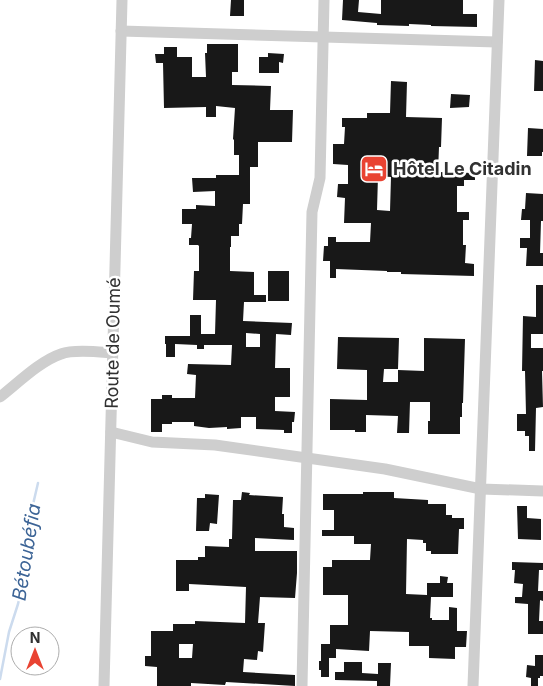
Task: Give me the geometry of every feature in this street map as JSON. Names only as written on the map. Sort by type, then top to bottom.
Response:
[{"type":"street","name":"Route de Oumé","points":[[104,686],[122,0]]},
{"type":"street","points":[[302,686],[312,212],[320,178],[324,0]]},
{"type":"street","points":[[473,686],[499,0]]},
{"type":"street","points":[[121,31],[497,42]]},
{"type":"street","points":[[0,397],[43,363],[62,353],[88,351],[113,353]]},
{"type":"street","points":[[111,432],[152,442],[215,445],[385,469],[481,489],[543,491]]},
{"type":"building","points":[[231,0],[244,0],[244,16],[230,16]]},
{"type":"building","points":[[343,0],[359,0],[358,12],[381,14],[381,0],[463,0],[463,14],[477,14],[477,27],[409,24],[409,26],[377,25],[377,23],[342,20]]},
{"type":"building","points":[[207,44],[238,44],[238,72],[232,72],[232,85],[271,86],[270,110],[293,110],[292,142],[258,142],[258,167],[250,167],[250,204],[243,204],[239,236],[231,236],[230,247],[230,271],[254,272],[254,295],[266,295],[266,302],[244,302],[243,321],[292,323],[291,335],[276,334],[275,368],[290,368],[290,397],[275,397],[275,411],[295,412],[294,422],[292,422],[292,433],[284,433],[284,430],[256,429],[256,417],[241,417],[241,428],[209,428],[194,426],[194,422],[172,422],[172,424],[162,424],[162,432],[151,432],[151,399],[162,399],[162,395],[172,395],[172,398],[195,398],[196,375],[187,374],[188,364],[231,365],[232,345],[204,345],[204,349],[197,349],[197,345],[175,344],[175,357],[166,357],[165,344],[165,336],[190,336],[190,315],[201,315],[201,334],[215,334],[216,300],[193,300],[194,271],[199,271],[199,246],[189,245],[192,224],[182,224],[182,209],[196,209],[196,205],[215,206],[215,191],[193,192],[192,178],[216,178],[216,175],[239,175],[239,155],[234,155],[235,108],[216,106],[216,117],[206,117],[206,107],[164,108],[163,63],[156,63],[155,54],[164,54],[164,47],[177,47],[177,57],[192,57],[192,77],[206,77],[205,53],[207,53]],"holes":[[[246,333],[260,334],[260,347],[246,347]]]},
{"type":"building","points":[[268,53],[284,54],[283,63],[279,62],[279,73],[259,73],[259,57],[268,57]]},
{"type":"building","points":[[535,60],[543,61],[543,91],[534,91]]},
{"type":"building","points":[[391,81],[407,82],[406,117],[442,118],[438,172],[475,173],[475,180],[464,180],[464,186],[457,186],[457,212],[469,212],[469,220],[463,220],[463,245],[466,245],[465,263],[474,264],[474,276],[401,274],[401,272],[336,269],[336,278],[330,278],[330,261],[323,261],[324,246],[328,246],[328,237],[336,237],[336,242],[370,242],[371,223],[344,223],[345,198],[337,197],[338,184],[348,184],[348,165],[333,164],[333,144],[344,144],[345,127],[342,127],[342,118],[367,118],[367,113],[390,113]],"holes":[[[378,176],[391,177],[390,211],[377,210]]]},
{"type":"building","points":[[451,94],[470,95],[469,107],[450,108]]},
{"type":"building","points":[[528,128],[543,129],[542,156],[527,156]]},
{"type":"building","points":[[526,193],[543,194],[540,253],[543,253],[543,266],[526,266],[527,248],[520,248],[520,238],[530,238],[530,220],[521,220],[522,209],[525,209]]},
{"type":"building","points":[[268,271],[289,271],[289,301],[268,301]]},
{"type":"building","points":[[536,285],[543,285],[543,334],[531,334],[531,348],[543,348],[543,407],[536,408],[535,451],[529,451],[529,436],[525,436],[525,431],[517,431],[517,414],[526,414],[525,371],[522,371],[523,316],[536,317]]},
{"type":"building","points":[[338,337],[399,338],[398,369],[384,369],[383,382],[398,382],[398,370],[424,371],[424,338],[465,339],[460,434],[428,434],[430,402],[410,402],[409,433],[397,433],[398,416],[366,415],[366,432],[330,430],[330,399],[367,400],[367,370],[337,369]]},
{"type":"building","points":[[242,492],[250,493],[249,495],[283,497],[282,514],[284,514],[284,527],[294,528],[294,540],[255,538],[255,551],[297,551],[295,598],[260,597],[258,623],[265,623],[263,652],[258,651],[257,660],[244,659],[243,672],[295,675],[295,686],[226,682],[225,685],[191,683],[191,686],[157,686],[157,667],[145,666],[145,656],[151,656],[151,631],[173,631],[173,624],[195,624],[195,621],[245,623],[246,587],[189,584],[189,591],[176,591],[176,560],[198,560],[198,557],[205,557],[205,546],[229,547],[229,539],[232,539],[233,500],[241,500]],"holes":[[[179,644],[193,644],[192,658],[179,658]]]},
{"type":"building","points":[[363,492],[394,492],[394,498],[428,500],[428,504],[446,504],[446,515],[452,515],[452,518],[464,518],[464,529],[459,529],[458,554],[431,554],[431,551],[426,551],[426,543],[423,543],[423,540],[407,539],[406,594],[427,595],[427,583],[440,583],[440,576],[448,577],[447,583],[453,583],[453,597],[431,597],[430,618],[432,620],[449,620],[449,607],[457,608],[457,631],[467,631],[466,647],[455,647],[455,659],[429,658],[429,646],[409,646],[409,632],[370,631],[369,651],[336,649],[336,658],[329,658],[329,677],[321,677],[319,661],[321,661],[321,644],[330,644],[330,625],[348,625],[348,595],[323,595],[323,567],[332,567],[332,560],[370,560],[371,544],[354,544],[354,536],[322,536],[322,530],[334,530],[334,510],[323,510],[323,494],[363,494]]},
{"type":"building","points":[[205,494],[219,495],[217,524],[210,523],[209,531],[196,531],[197,498],[205,498]]},
{"type":"building","points":[[517,506],[527,506],[527,518],[541,519],[541,540],[518,539]]},
{"type":"building","points":[[512,562],[543,563],[543,570],[539,570],[538,591],[543,591],[543,601],[540,600],[539,621],[543,621],[543,634],[528,634],[528,604],[515,603],[515,597],[522,597],[523,584],[514,583],[515,570],[512,570]]},
{"type":"building","points":[[535,655],[543,655],[543,676],[538,678],[538,686],[531,686],[531,678],[526,677],[527,665],[535,666]]},
{"type":"building","points":[[344,662],[362,662],[362,673],[378,674],[378,663],[391,663],[390,686],[377,686],[377,681],[335,680],[335,672],[344,672]]},
{"type":"waterway","name":"Bétoubéfia","points":[[0,679],[9,632],[25,574],[31,513],[38,483]]},
{"type":"place","name":"Hôtel Le Citadin","points":[[374,169]]}]
